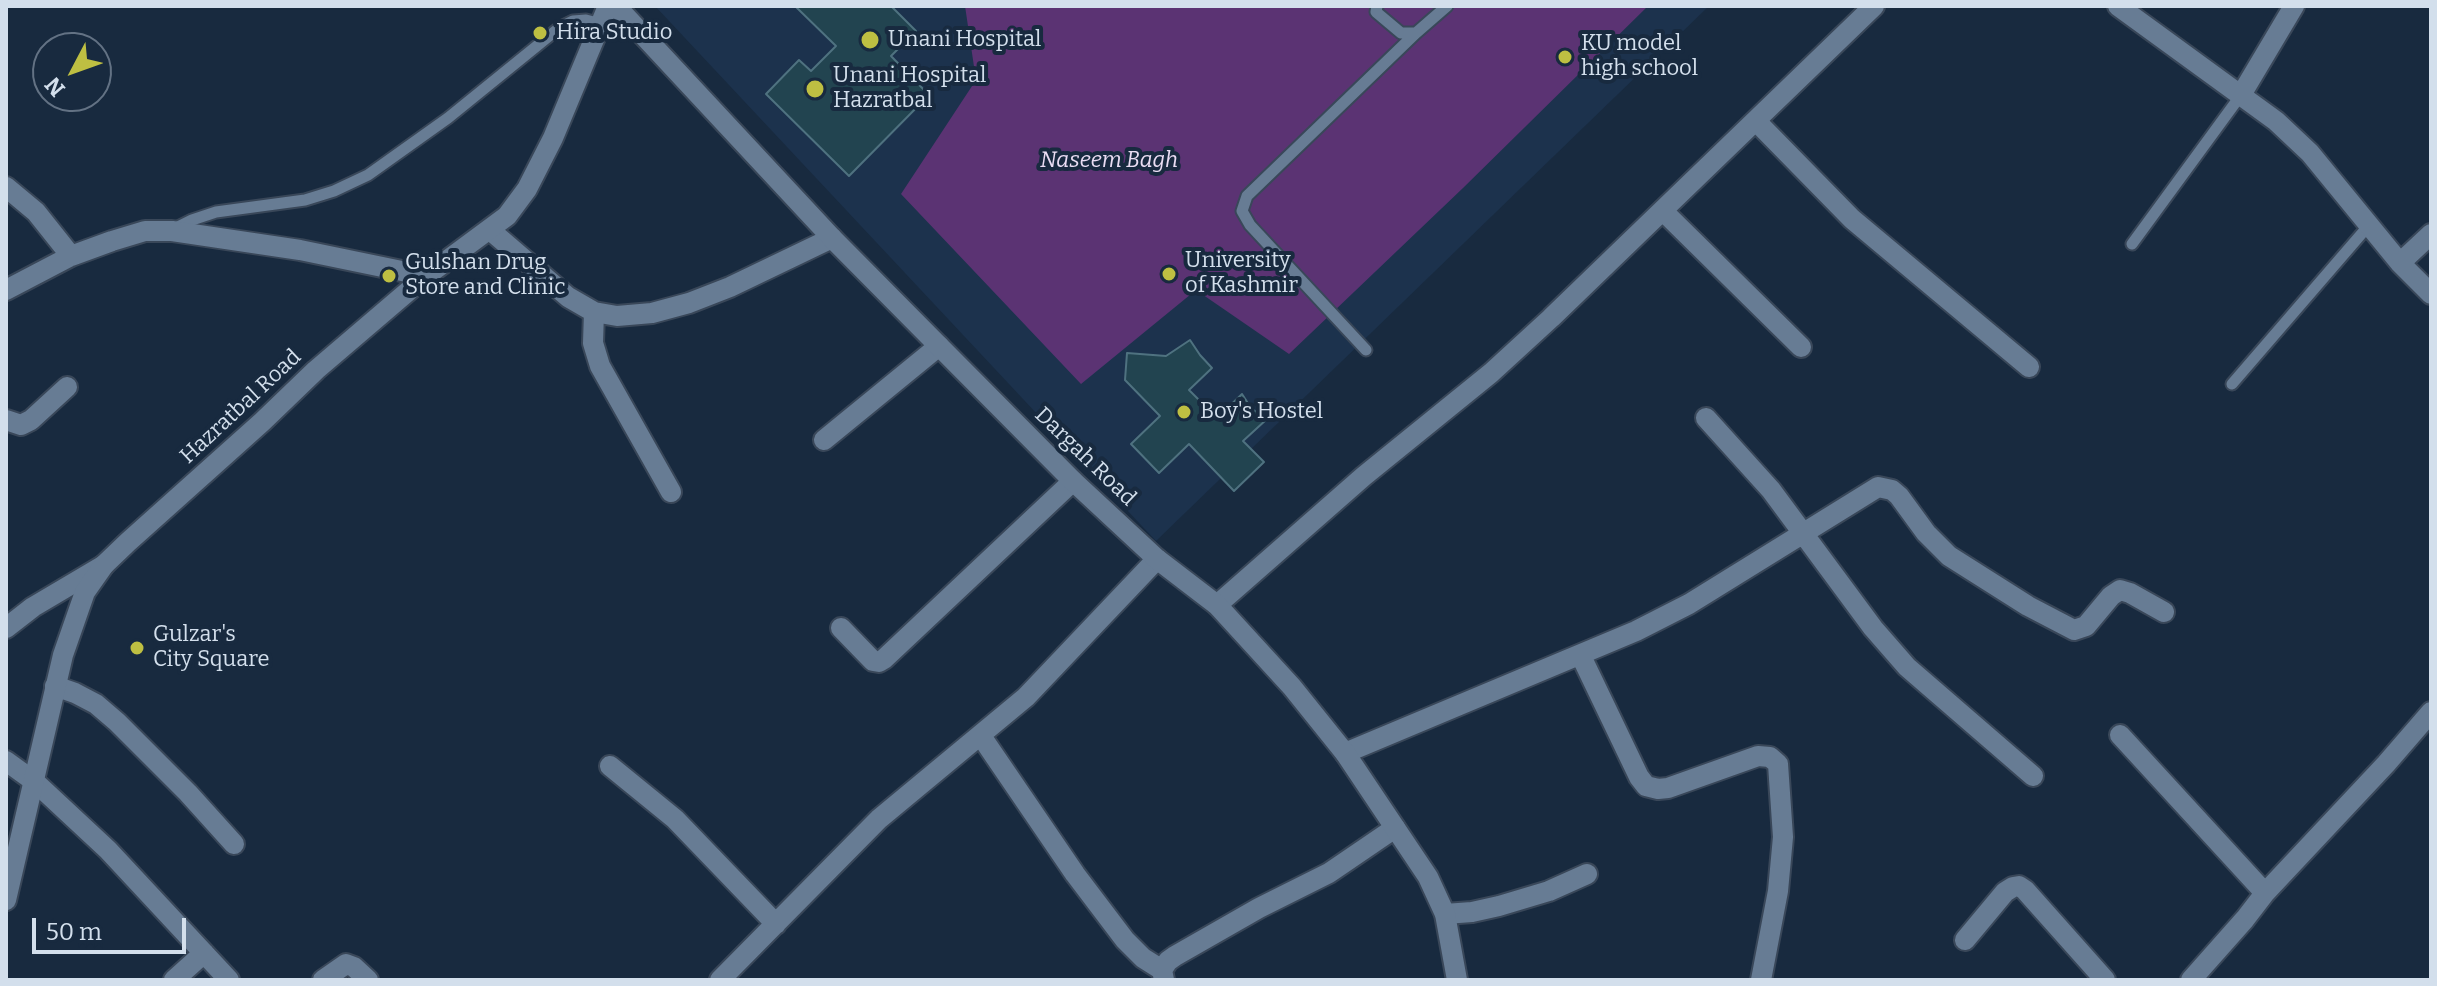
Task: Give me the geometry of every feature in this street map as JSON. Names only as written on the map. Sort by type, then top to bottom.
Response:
[{"type":"street","name":"Dargah Road","points":[[616,6],[832,238],[1073,481],[1157,559],[1217,605],[1292,687],[1345,753],[1428,877],[1445,914],[1457,980]]},
{"type":"street","points":[[1217,605],[1364,476],[1491,373],[1874,6]]},
{"type":"street","points":[[2118,6],[2276,121],[2310,153],[2400,263],[2431,294]]},
{"type":"street","points":[[2241,95],[2294,6]]},
{"type":"street","name":"Hazratbal Road","points":[[6,900],[55,686],[85,592],[104,565],[316,370],[426,276],[507,216],[527,189],[553,138],[604,15]]},
{"type":"street","points":[[1756,121],[1852,219],[2029,367]]},
{"type":"street","points":[[6,187],[36,212],[71,256]]},
{"type":"street","points":[[1663,211],[1801,347]]},
{"type":"street","points":[[490,230],[568,297],[594,312],[617,316],[652,313],[689,303],[730,287],[832,238]]},
{"type":"street","points":[[10,283],[71,256],[145,231],[172,231],[300,250],[426,276]]},
{"type":"street","points":[[2400,263],[2431,234]]},
{"type":"street","points":[[594,312],[593,343],[600,366],[671,492]]},
{"type":"street","points":[[824,440],[939,346]]},
{"type":"street","points":[[6,420],[21,425],[31,420],[67,387]]},
{"type":"street","points":[[1706,418],[1771,490],[1873,628],[1907,667],[2033,776]]},
{"type":"street","points":[[841,628],[873,661],[884,659],[1073,481]]},
{"type":"street","points":[[1345,753],[1581,656],[1689,604],[1878,487],[1886,487],[1899,496],[1926,533],[1949,556],[2017,600],[2074,630],[2086,626],[2111,596],[2120,590],[2164,612]]},
{"type":"street","points":[[720,980],[879,819],[1026,697],[1157,559]]},
{"type":"street","points":[[6,628],[43,601],[104,565]]},
{"type":"street","points":[[1581,656],[1646,786],[1668,788],[1758,756],[1770,757],[1778,764],[1783,837],[1778,891],[1761,980]]},
{"type":"street","points":[[55,686],[96,704],[117,722],[234,844]]},
{"type":"street","points":[[2191,980],[2265,893],[2431,712]]},
{"type":"street","points":[[2120,735],[2265,893]]},
{"type":"street","points":[[981,736],[1105,914],[1125,940],[1163,975],[1168,961],[1175,956],[1259,908],[1329,873],[1395,828]]},
{"type":"street","points":[[6,761],[35,782],[108,850],[229,980]]},
{"type":"street","points":[[610,766],[675,819],[776,924]]},
{"type":"street","points":[[1445,914],[1499,906],[1549,891],[1587,874]]},
{"type":"street","points":[[1965,940],[2005,892],[2019,886],[2105,980]]},
{"type":"street","points":[[174,980],[204,953]]},
{"type":"street","points":[[323,980],[346,964],[368,980]]},
{"type":"lane","points":[[1377,6],[1376,12],[1401,33],[1416,33]]},
{"type":"lane","points":[[1366,350],[1250,225],[1242,211],[1247,196],[1447,6]]},
{"type":"lane","points":[[172,231],[216,212],[305,200],[368,175],[448,118],[559,28],[573,21],[604,15]]},
{"type":"lane","points":[[2132,244],[2241,95]]},
{"type":"lane","points":[[2232,384],[2370,224]]},
{"type":"shaded area","name":"Naseem Bagh","points":[[655,6],[1709,6],[1156,541]]},
{"type":"green space","name":"Naseem Bagh","points":[[965,6],[1648,6],[1289,354],[1196,290],[1081,384],[901,194],[976,80]]},
{"type":"building","name":"Unani Hospital Hazratbal","points":[[795,6],[891,6],[916,31],[891,56],[929,95],[849,176],[766,94],[799,60],[811,71],[836,46]]},
{"type":"building","name":"Boy's Hostel","points":[[1190,340],[1212,368],[1189,390],[1217,418],[1242,394],[1251,408],[1267,419],[1243,441],[1264,462],[1234,491],[1189,444],[1159,473],[1131,444],[1160,416],[1125,380],[1127,353],[1166,356]]},
{"type":"place","name":"Hira Studio","points":[[540,33]]},
{"type":"place","name":"Unani Hospital","points":[[870,40]]},
{"type":"place","name":"KU model high school","points":[[1565,57]]},
{"type":"place","name":"Unani Hospital Hazratbal","points":[[815,89]]},
{"type":"place","name":"University of Kashmir","points":[[1169,274]]},
{"type":"place","name":"Gulshan Drug Store and Clinic","points":[[389,276]]},
{"type":"place","name":"Boy's Hostel","points":[[1184,412]]},
{"type":"place","name":"Gulzar's City Square","points":[[137,648]]}]
